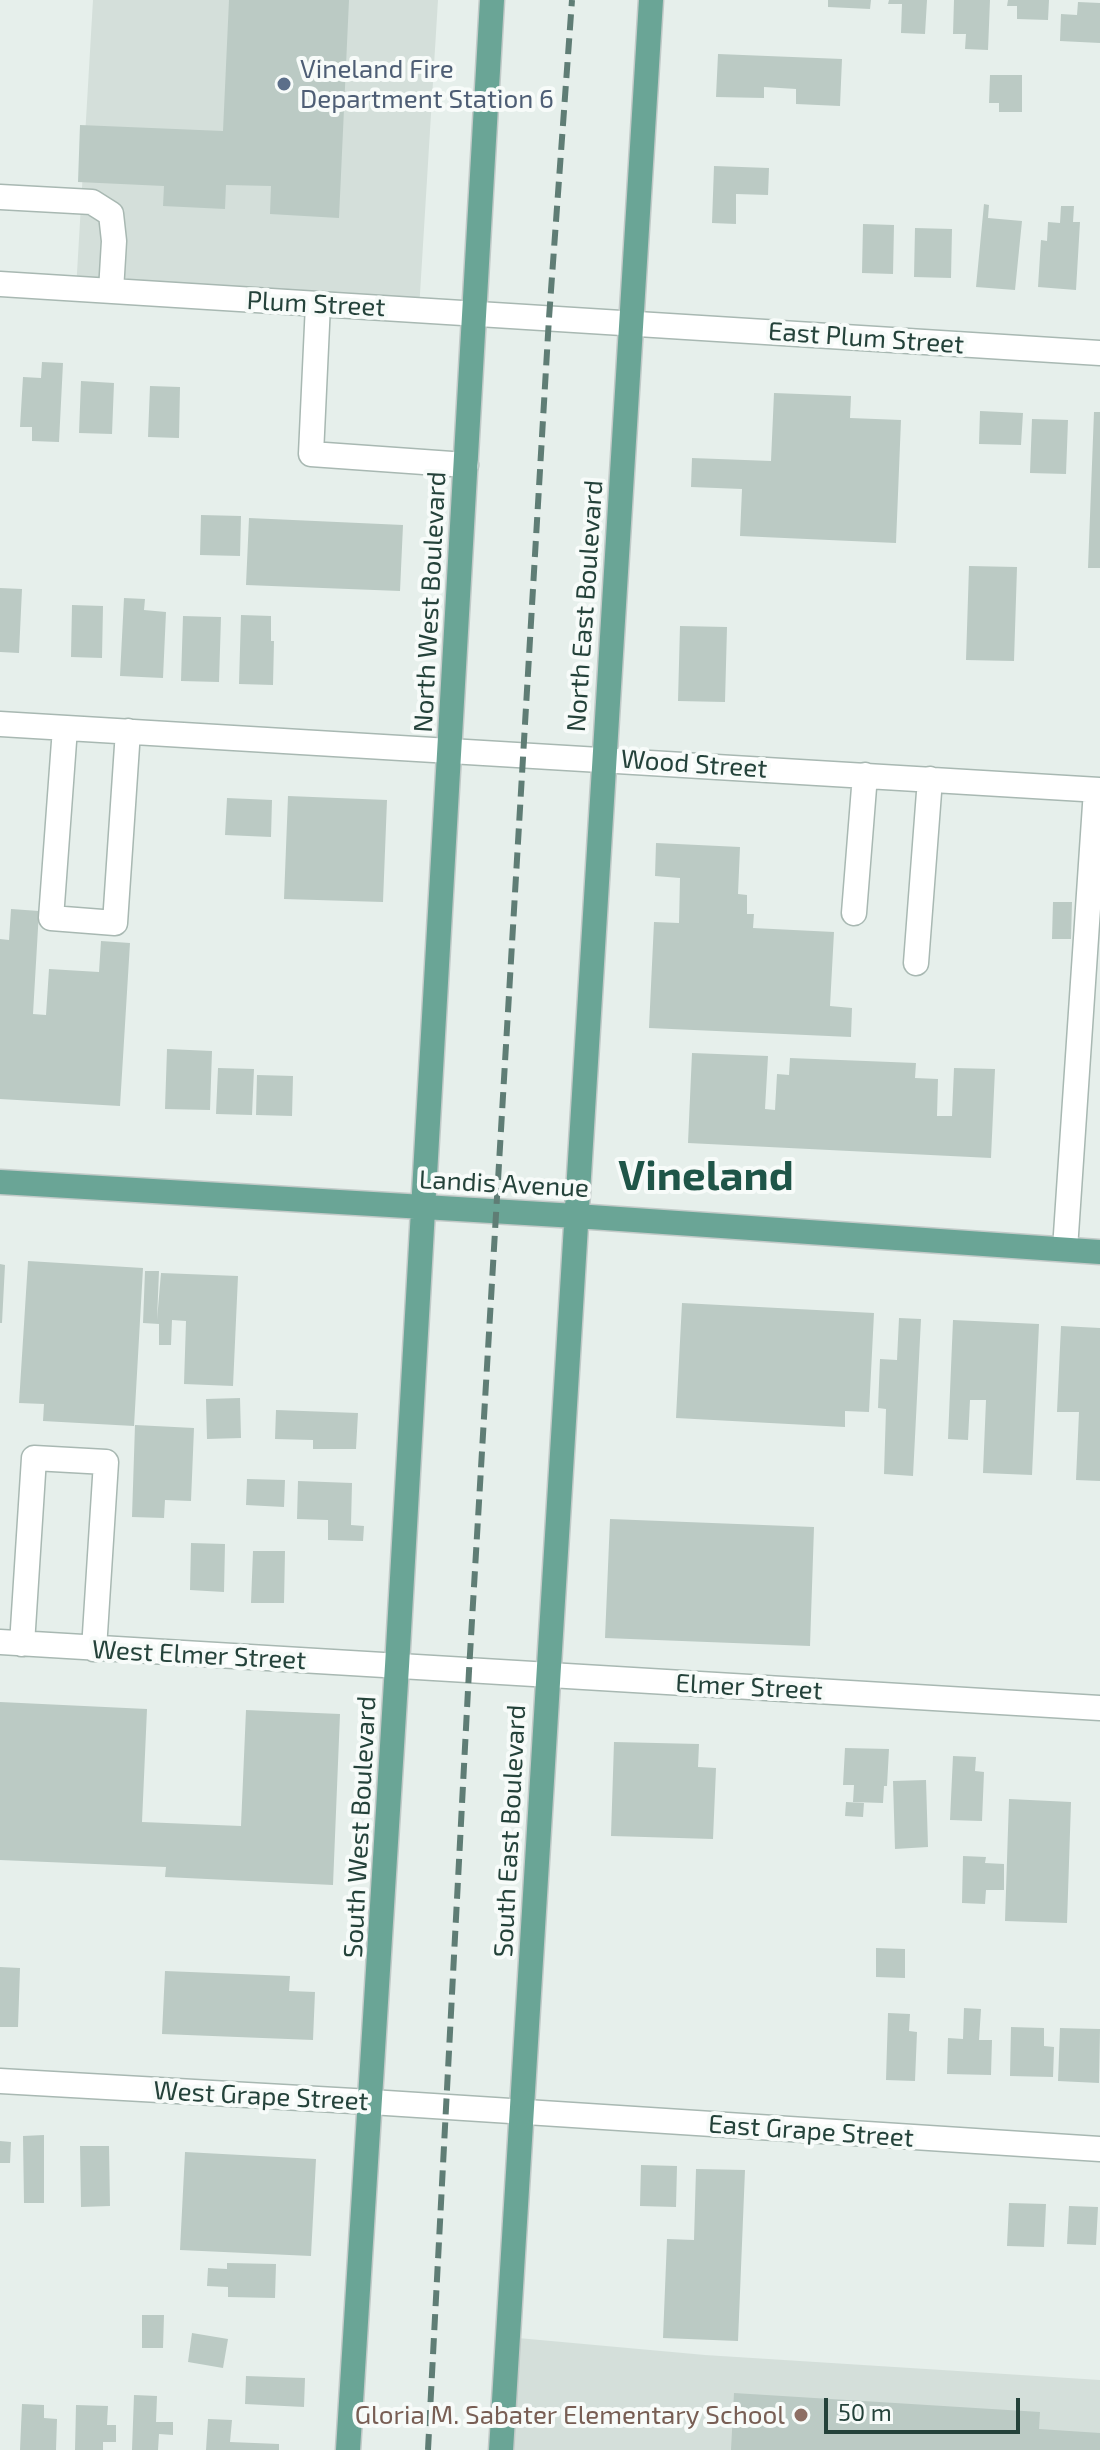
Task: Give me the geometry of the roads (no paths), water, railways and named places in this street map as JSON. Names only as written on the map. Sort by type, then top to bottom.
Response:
[{"type":"main road","name":"North West Boulevard","points":[[423,1207],[492,0]]},
{"type":"main road","name":"North East Boulevard","points":[[576,1216],[651,0]]},
{"type":"main road","name":"Landis Avenue","points":[[0,1182],[576,1216],[1100,1252]]},
{"type":"main road","name":"South West Boulevard","points":[[348,2450],[423,1207]]},
{"type":"main road","name":"South East Boulevard","points":[[501,2450],[576,1216]]},
{"type":"street","points":[[0,197],[92,202],[111,214],[114,241],[111,291]]},
{"type":"street","name":"Plum Street","points":[[0,284],[631,323]]},
{"type":"street","points":[[318,304],[311,454],[466,465]]},
{"type":"street","name":"East Plum Street","points":[[631,323],[1100,353]]},
{"type":"street","name":"Wood Street","points":[[0,724],[1098,790]]},
{"type":"street","points":[[65,728],[51,918],[115,923],[128,731]]},
{"type":"street","points":[[854,913],[865,775]]},
{"type":"street","points":[[916,963],[930,779]]},
{"type":"street","points":[[1065,1249],[1092,982],[1098,790]]},
{"type":"street","points":[[11,1643],[34,1458],[82,1460],[106,1462],[94,1649]]},
{"type":"street","name":"West Elmer Street","points":[[11,1643],[397,1666]]},
{"type":"street","name":"Elmer Street","points":[[397,1666],[1100,1708]]},
{"type":"street","name":"West Grape Street","points":[[0,2081],[521,2112]]},
{"type":"street","name":"East Grape Street","points":[[521,2112],[1100,2149]]},
{"type":"railway","points":[[428,2450],[469,1671],[549,318],[572,0]]},
{"type":"place","name":"Vineland Fire Department Station 6","points":[[284,84]]},
{"type":"place","name":"Gloria M. Sabater Elementary School","points":[[801,2415]]},
{"type":"district","name":"Vineland","points":[[706,1176]]}]
